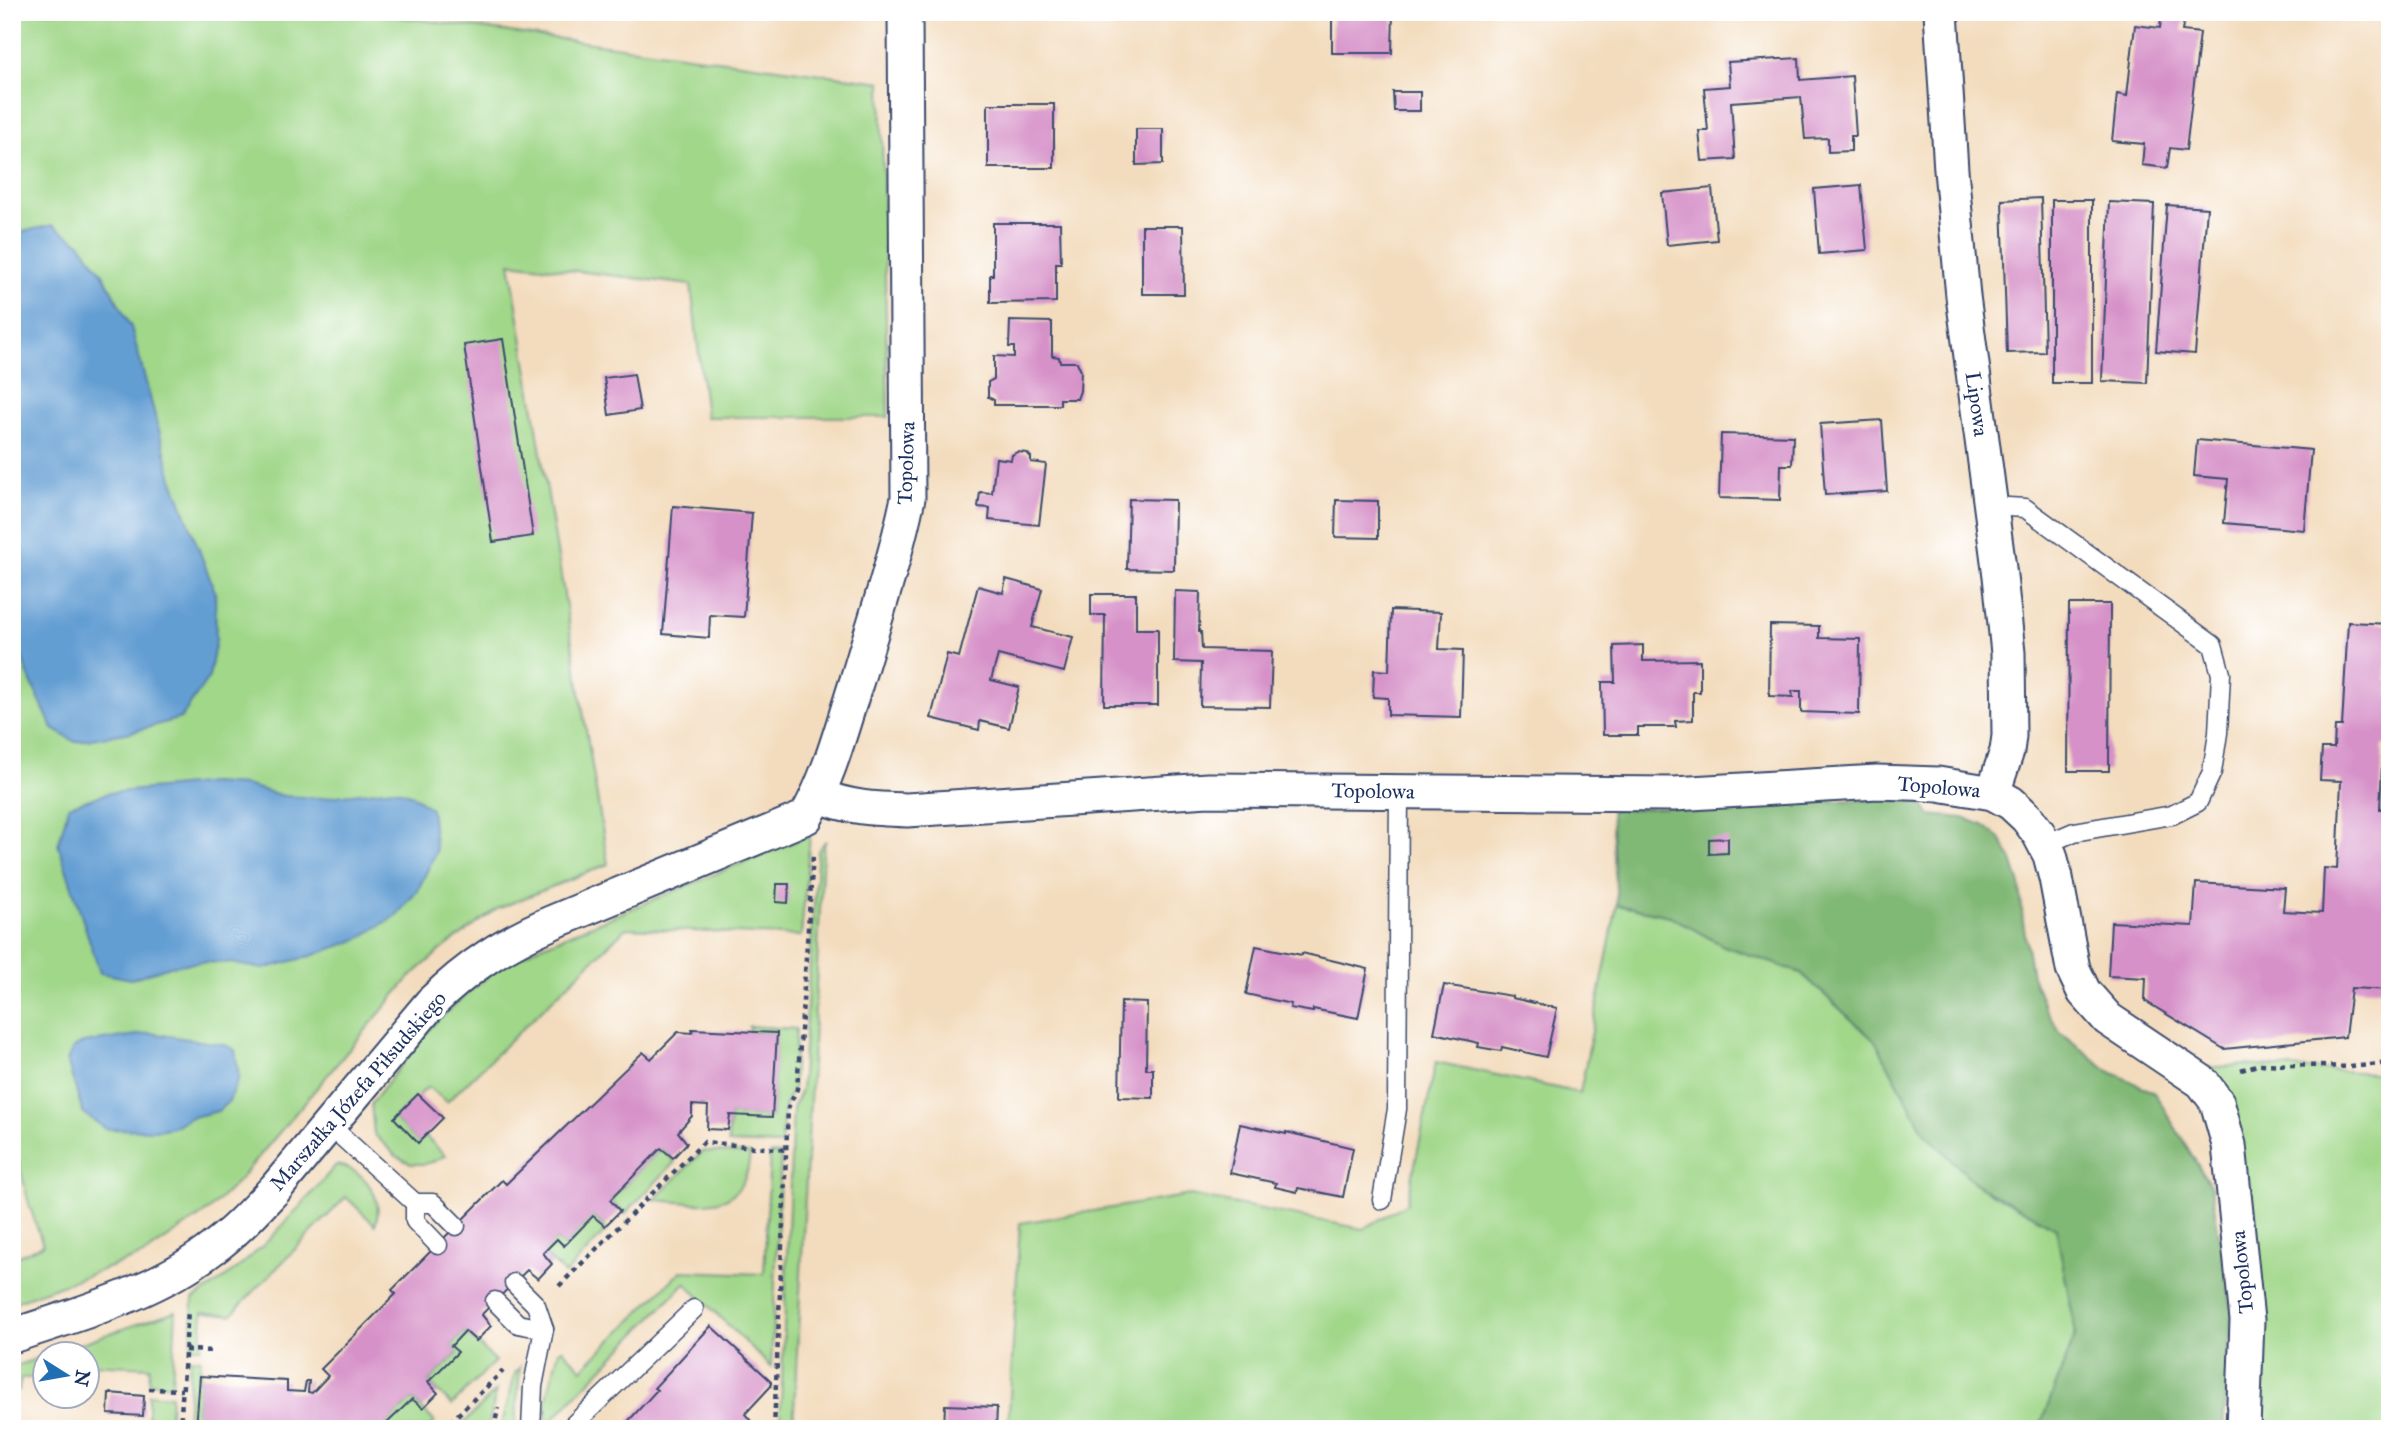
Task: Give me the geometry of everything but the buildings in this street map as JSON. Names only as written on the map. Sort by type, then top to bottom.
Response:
[{"type":"street","name":"Topolowa","points":[[905,12],[908,498],[896,552],[838,741],[827,799],[872,808],[907,810],[1208,790],[1674,794],[1877,782],[1938,785],[1993,793],[2011,803],[2039,834],[2056,878],[2073,969],[2084,992],[2108,1019],[2202,1082],[2217,1102],[2230,1145],[2247,1320],[2243,1429]]},
{"type":"street","name":"Lipowa","points":[[1941,12],[1951,170],[1963,296],[2008,653],[2011,717],[2007,751],[1993,793]]},
{"type":"street","name":"Marszałka Józefa Piłsudskiego","points":[[12,1336],[125,1297],[168,1278],[213,1248],[253,1213],[431,1003],[456,978],[484,957],[517,937],[806,817],[827,799]]},
{"type":"lane","points":[[1991,506],[2025,508],[2213,645],[2221,674],[2218,733],[2212,772],[2197,802],[2172,815],[2074,832],[2044,845]]},
{"type":"lane","points":[[1382,1200],[1397,1109],[1399,791]]},
{"type":"lane","points":[[328,1124],[415,1203],[433,1203],[456,1226]]},
{"type":"lane","points":[[415,1203],[415,1222],[438,1245]]},
{"type":"lane","points":[[514,1283],[536,1305],[544,1329],[533,1387],[531,1429]]},
{"type":"lane","points":[[495,1301],[517,1324],[544,1329]]},
{"type":"lane","points":[[569,1429],[694,1309]]},
{"type":"path","points":[[774,1429],[788,1108],[797,1089],[814,846],[827,799]]},
{"type":"path","points":[[2202,1082],[2260,1065],[2351,1066],[2390,1063]]},
{"type":"path","points":[[553,1292],[704,1142],[786,1150]]},
{"type":"path","points":[[185,1350],[214,1351]]},
{"type":"path","points":[[443,1429],[508,1366]]},
{"type":"path","points":[[149,1390],[182,1390]]},
{"type":"green space","points":[[12,12],[361,12],[881,82],[888,417],[706,417],[691,285],[510,263],[608,864],[497,909],[411,976],[240,1179],[209,1210],[143,1255],[12,1303],[12,1259],[43,1245],[29,1204],[12,1135]]},
{"type":"green space","points":[[1885,799],[1921,802],[1929,815],[1963,818],[1983,825],[2000,838],[2012,860],[2020,885],[2032,976],[2045,1008],[2060,1032],[2109,1071],[2154,1092],[2211,1187],[2232,1311],[2223,1429],[2042,1429],[2041,1423],[2076,1334],[2056,1228],[1977,1185],[1924,1132],[1876,1042],[1801,973],[1724,946],[1670,916],[1617,905],[1611,810]]},
{"type":"green space","points":[[810,835],[801,936],[626,928],[447,1102],[428,1087],[394,1118],[418,1142],[425,1136],[445,1155],[425,1164],[411,1164],[396,1156],[374,1134],[371,1104],[376,1097],[433,1025],[497,969],[534,949]]},
{"type":"green space","points":[[826,840],[823,851],[793,1429],[780,1429],[793,1108],[801,1090],[818,851]]},
{"type":"green space","points":[[1617,905],[1670,916],[1724,946],[1801,973],[1876,1042],[1924,1132],[1977,1185],[2056,1228],[2076,1334],[2041,1423],[2042,1429],[1008,1429],[1020,1223],[1190,1195],[1363,1229],[1407,1203],[1436,1062],[1580,1093]]},
{"type":"green space","points":[[749,1026],[796,1029],[793,1089],[784,1107],[781,1145],[728,1143],[730,1115],[772,1117],[776,1033],[750,1032]]},
{"type":"green space","points":[[2244,1065],[2390,1074],[2390,1429],[2258,1429],[2263,1329],[2255,1211],[2205,1068]]},
{"type":"green space","points":[[661,1148],[675,1162],[625,1214],[610,1200]]},
{"type":"green space","points":[[703,1151],[750,1154],[746,1174],[739,1188],[730,1197],[704,1203],[654,1200]]},
{"type":"green space","points":[[770,1154],[781,1155],[771,1367],[685,1283],[550,1422],[546,1418],[547,1397],[559,1350],[562,1349],[582,1369],[681,1271],[764,1274]]},
{"type":"green space","points":[[336,1165],[355,1172],[370,1186],[377,1204],[375,1225],[346,1197],[231,1315],[203,1312],[201,1347],[191,1347],[193,1299],[253,1255]]},
{"type":"green space","points":[[593,1216],[607,1230],[565,1274],[543,1253],[557,1239],[564,1246]]},
{"type":"green space","points":[[176,1311],[172,1385],[149,1382],[150,1367],[102,1365],[102,1340],[90,1340]]},
{"type":"green space","points":[[465,1331],[495,1361],[452,1405],[428,1382],[458,1353],[451,1346]]},
{"type":"green space","points":[[190,1358],[201,1359],[196,1429],[187,1429]]},
{"type":"green space","points":[[32,1360],[32,1378],[21,1378],[19,1390],[12,1393],[12,1367]]},
{"type":"green space","points":[[520,1367],[515,1429],[501,1429],[515,1373]]},
{"type":"green space","points":[[496,1391],[488,1429],[458,1429]]},
{"type":"green space","points":[[149,1394],[171,1396],[169,1429],[147,1429]]},
{"type":"green space","points":[[412,1399],[435,1422],[428,1429],[381,1429]]},
{"type":"water","points":[[52,225],[80,243],[103,274],[131,327],[172,478],[215,592],[216,640],[209,677],[181,718],[132,732],[75,742],[53,729],[12,632],[12,234]]},
{"type":"water","points":[[211,783],[245,785],[284,796],[320,798],[393,789],[411,794],[431,809],[436,852],[418,890],[396,916],[356,940],[263,969],[231,963],[201,962],[170,966],[131,979],[100,973],[58,844],[69,806],[108,793]]},
{"type":"water","points":[[150,1033],[225,1045],[235,1050],[239,1077],[229,1101],[218,1111],[189,1118],[173,1127],[158,1130],[106,1129],[83,1113],[67,1061],[73,1048],[83,1043]]}]
